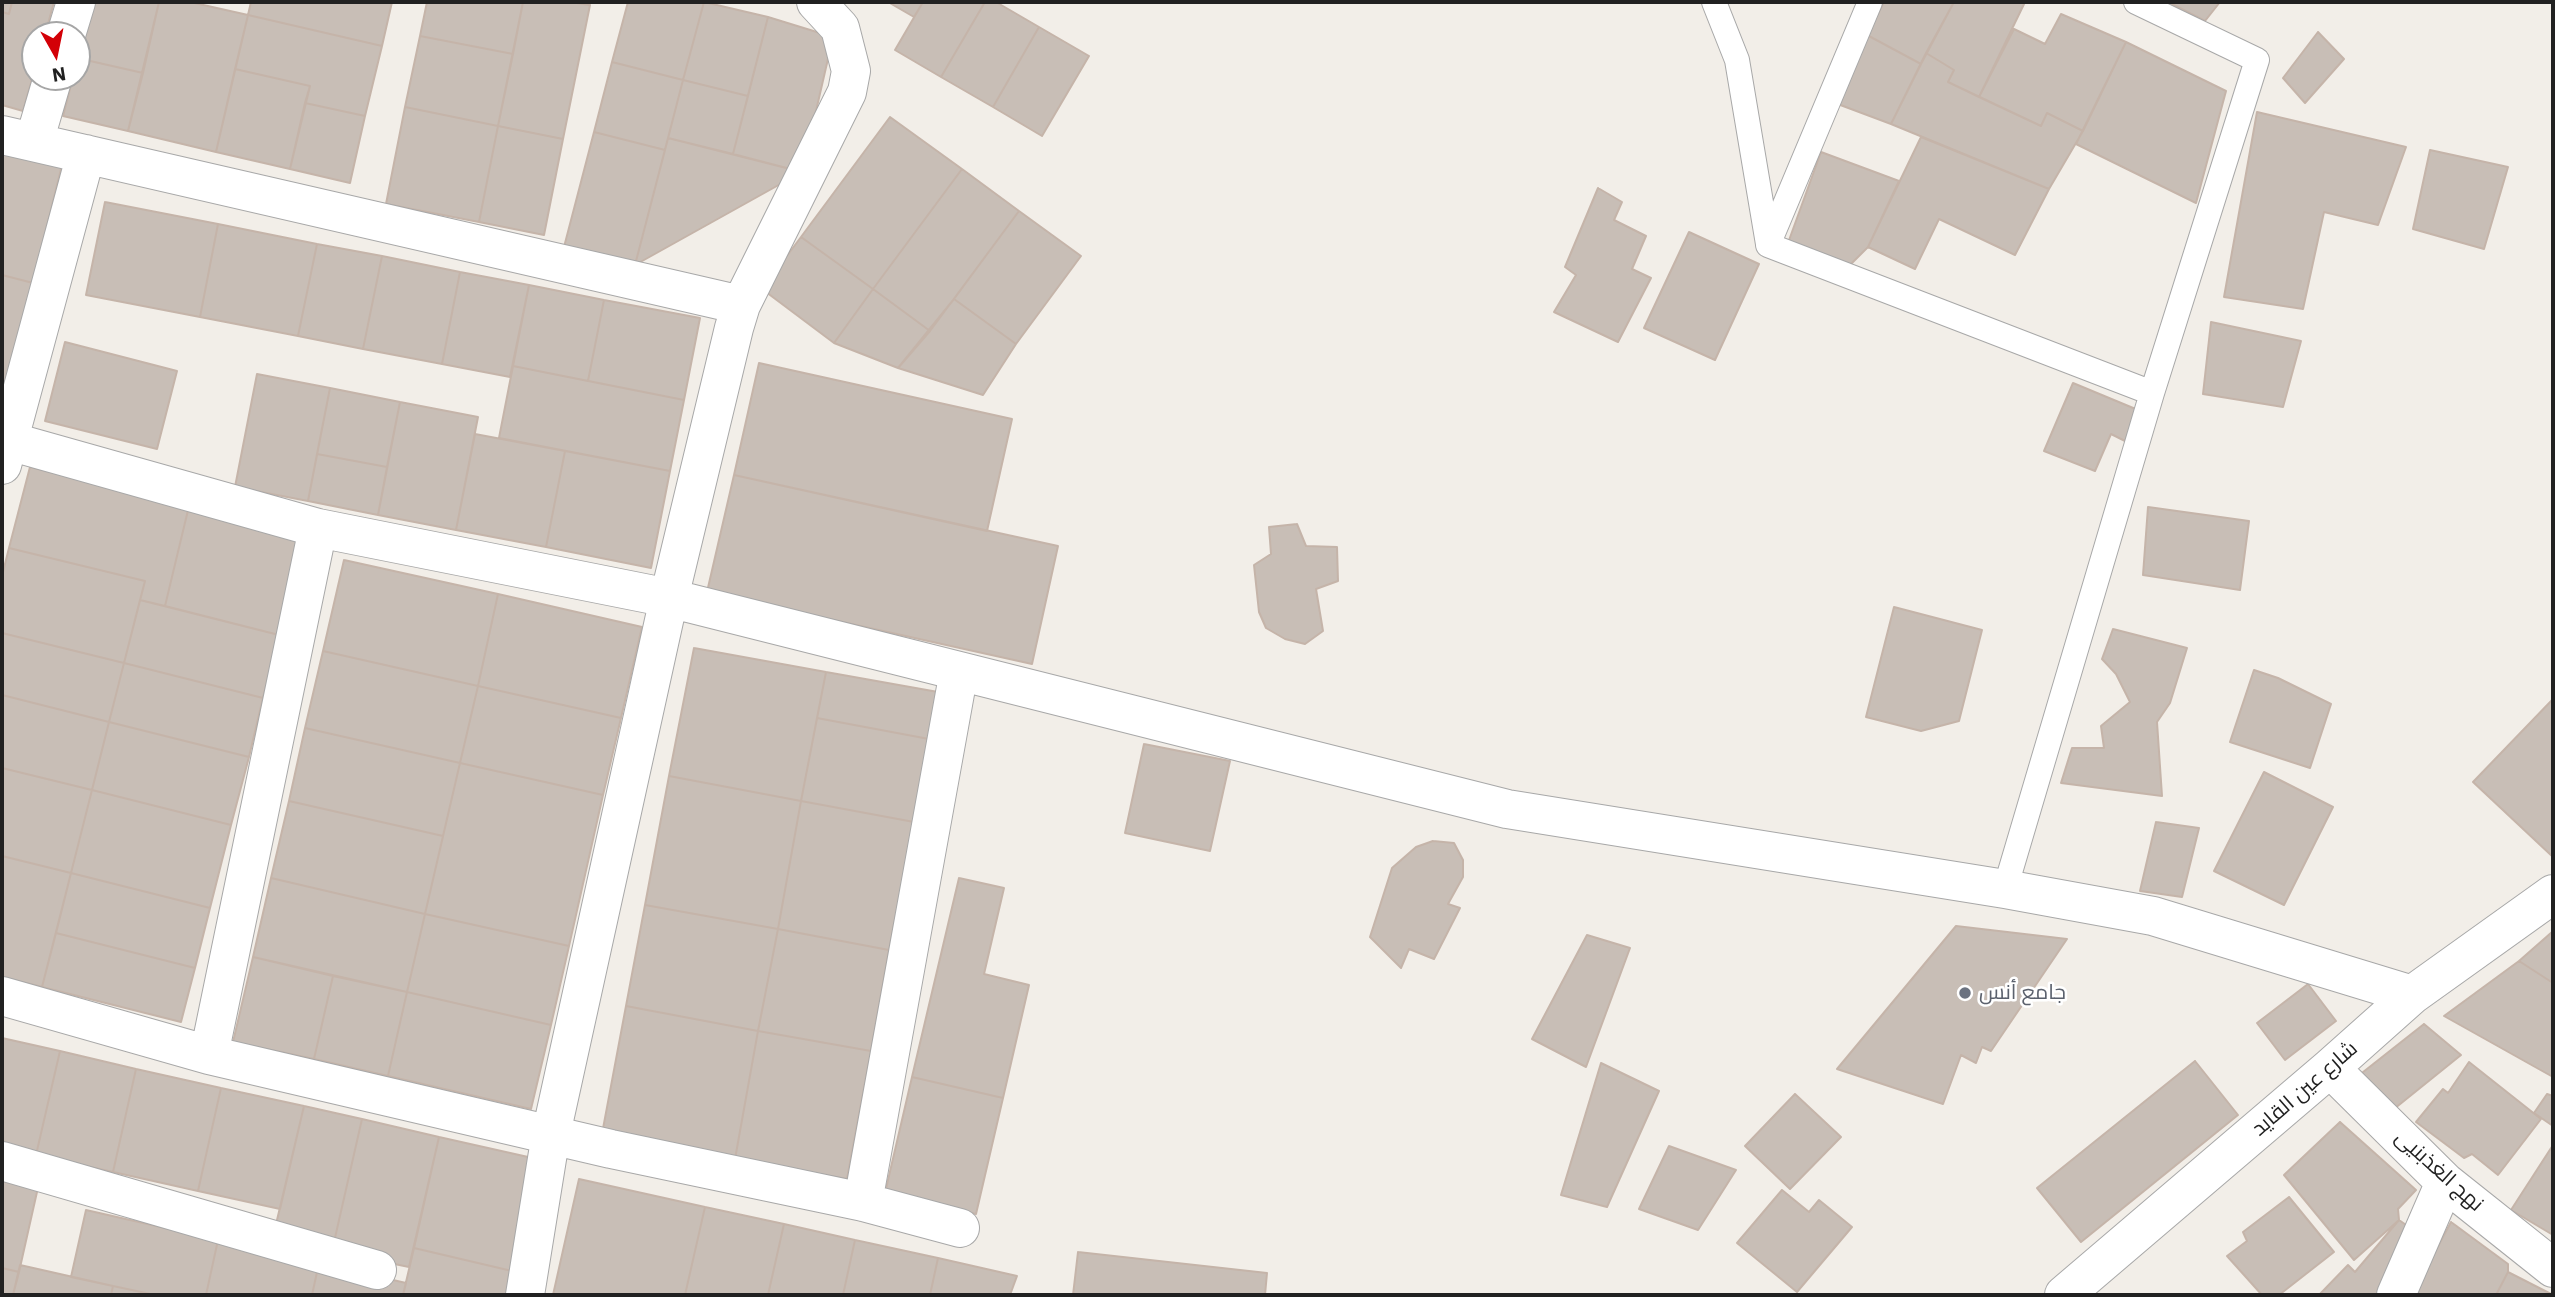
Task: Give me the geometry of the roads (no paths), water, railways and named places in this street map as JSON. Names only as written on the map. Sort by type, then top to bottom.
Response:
[{"type":"street","points":[[70,21],[76,2]]},
{"type":"street","points":[[525,1295],[551,1134],[669,598],[734,328],[741,305],[847,92],[852,71],[840,28],[816,2]]},
{"type":"street","points":[[45,91],[18,139],[741,305]]},
{"type":"street","points":[[86,154],[4,448],[318,528],[669,598],[1507,809],[2006,889],[2153,916],[2412,995]]},
{"type":"street","points":[[209,1055],[318,528]]},
{"type":"street","points":[[863,1202],[959,671]]},
{"type":"street","name":"شارع عين القايد","points":[[2064,1295],[2412,995],[2553,894]]},
{"type":"street","points":[[2,996],[209,1055],[611,1149],[863,1202],[960,1228]]},
{"type":"street","name":"نهج الغذبنيى","points":[[2330,1068],[2445,1182],[2553,1268]]},
{"type":"street","points":[[2,1161],[377,1270]]},
{"type":"street","points":[[2396,1295],[2445,1182]]},
{"type":"lane","points":[[1714,2],[1737,60],[1768,244]]},
{"type":"lane","points":[[1768,244],[1870,2]]},
{"type":"lane","points":[[2006,889],[2152,393],[2257,60],[2136,2]]},
{"type":"lane","points":[[1768,244],[2152,393]]},
{"type":"place","name":"جامع أنس","points":[[1965,993]]}]
